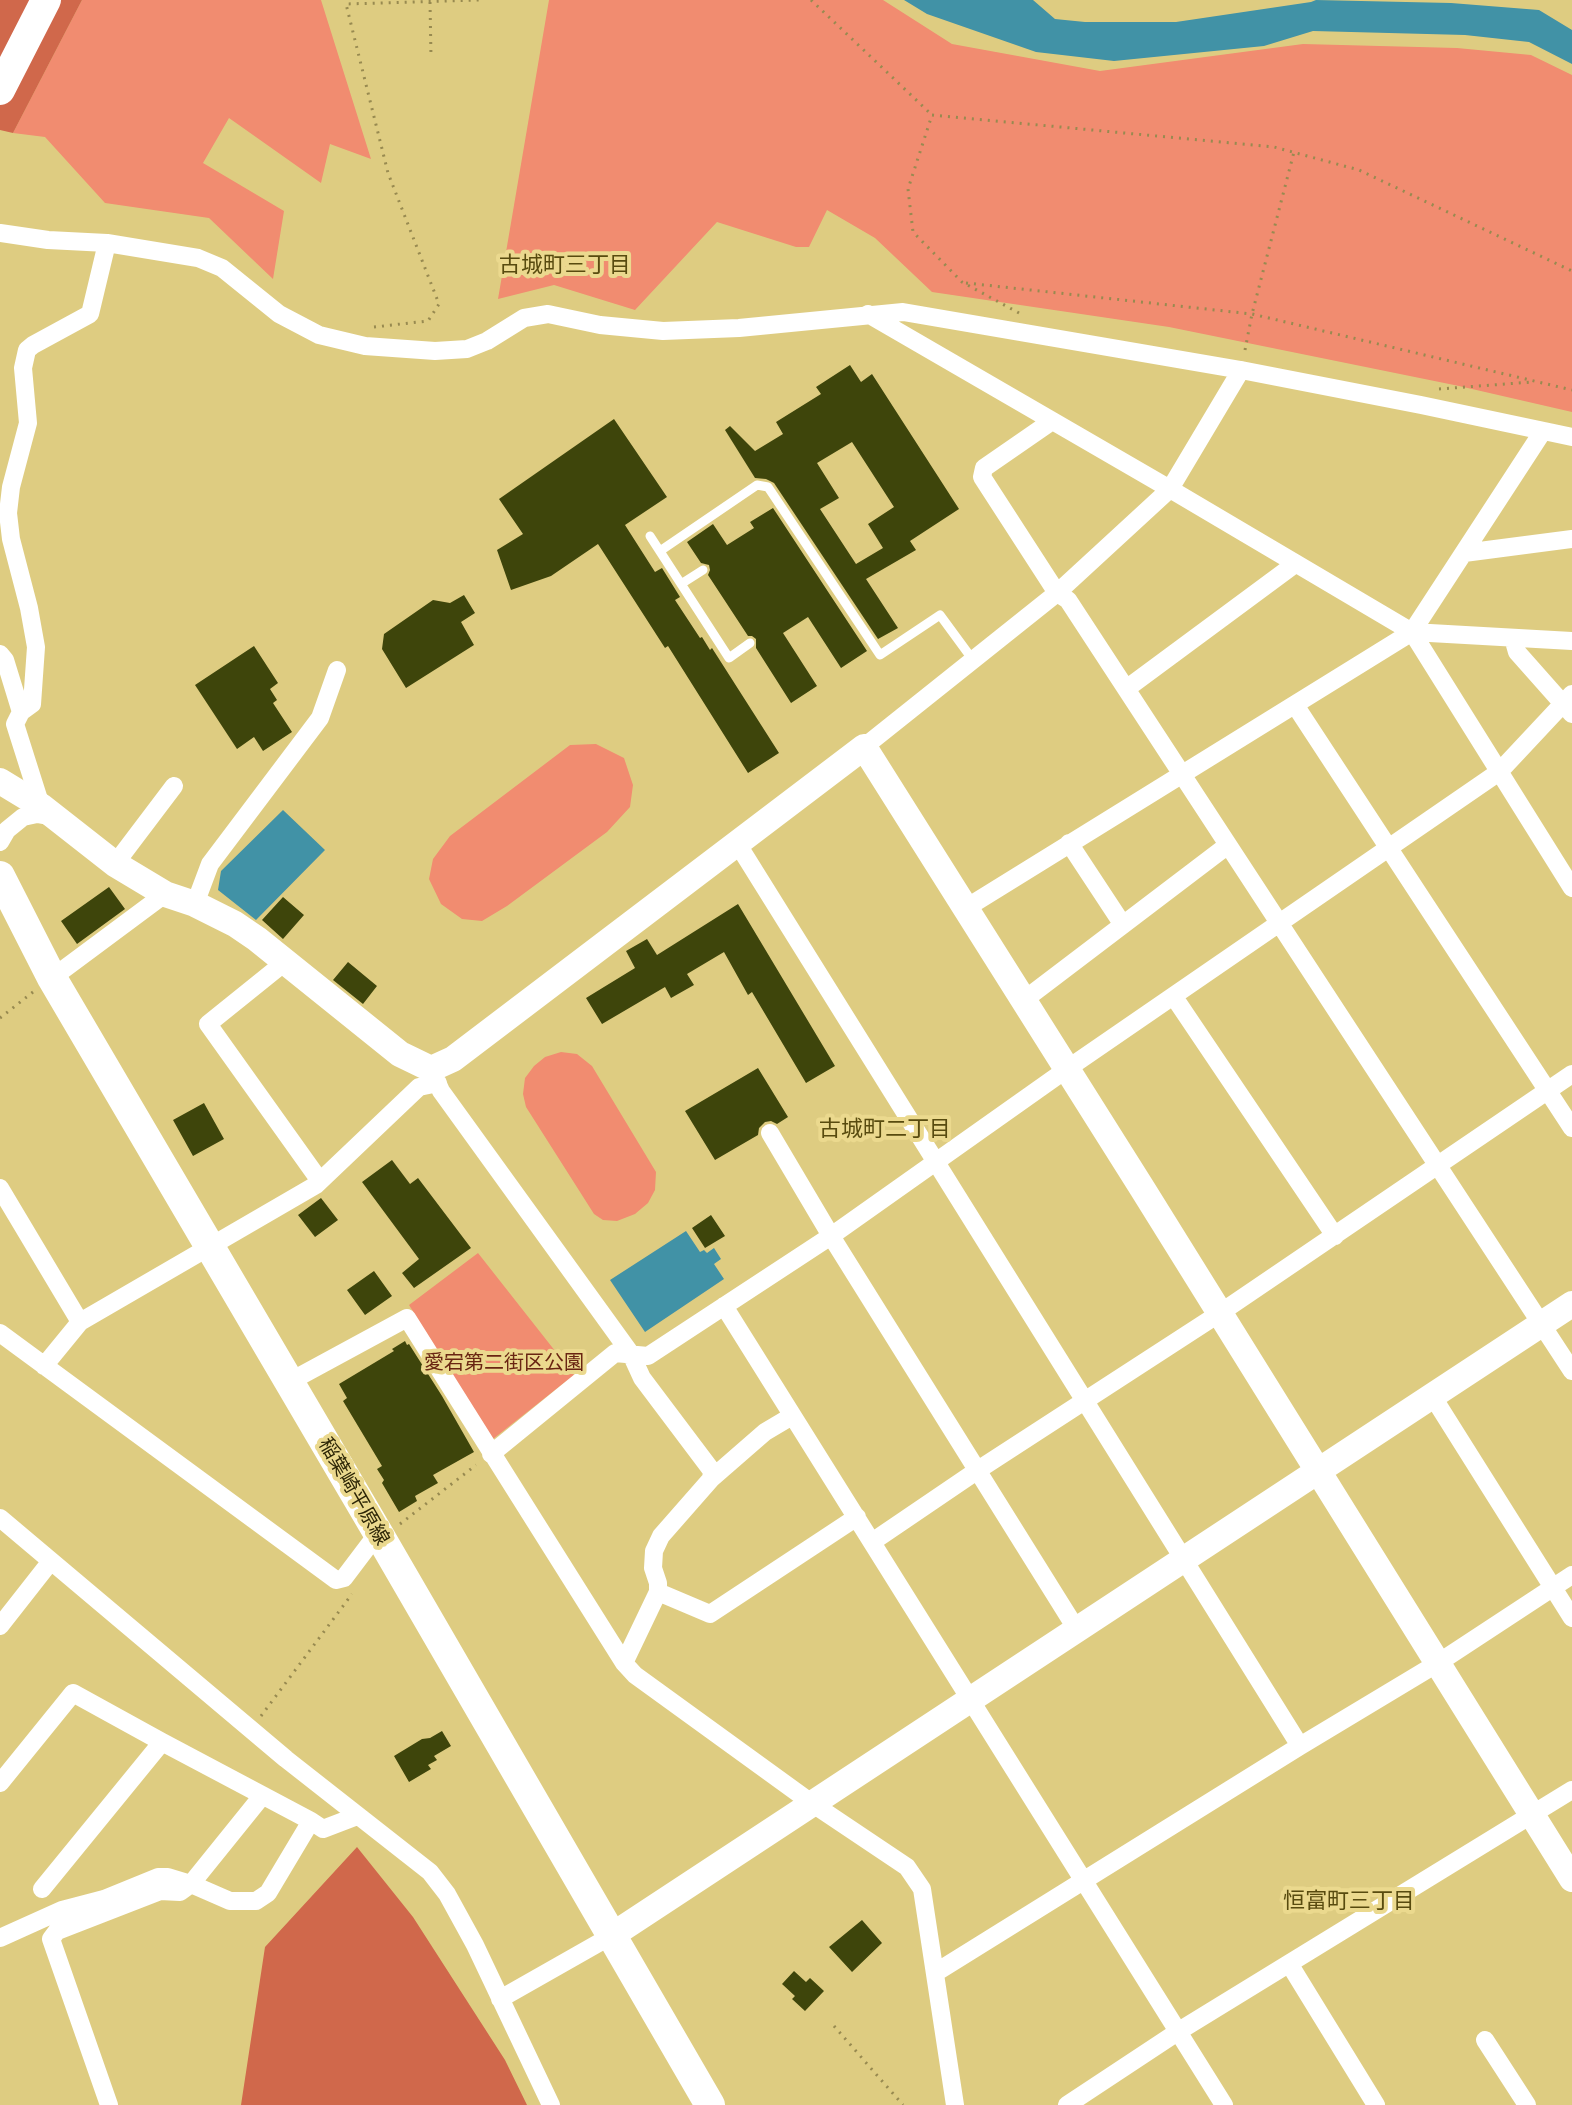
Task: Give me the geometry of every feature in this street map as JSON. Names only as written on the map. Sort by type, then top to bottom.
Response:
[{"type":"main road","points":[[0,90],[46,0]]},
{"type":"main road","name":"稲葉崎平原線","points":[[1,876],[52,978],[710,2105]]},
{"type":"street","points":[[0,233],[48,240],[107,243],[198,258],[222,268],[279,314],[319,335],[365,346],[435,351],[467,349],[487,341],[524,318],[548,314],[600,325],[663,331],[739,328],[903,312],[1241,370],[1572,437]]},
{"type":"street","points":[[47,812],[15,724],[21,712],[32,704],[36,647],[8,513],[11,487],[28,423],[23,368],[27,350],[33,345],[90,314],[107,243]]},
{"type":"street","points":[[868,314],[1412,632],[1572,641]]},
{"type":"street","points":[[44,1366],[80,1322],[320,1181],[453,1059],[864,747],[1057,593],[1170,489],[1241,370]]},
{"type":"street","points":[[1052,421],[984,468],[982,477],[1057,593],[1068,600],[1572,1371]]},
{"type":"street","points":[[966,908],[1412,632],[1543,431]]},
{"type":"street","points":[[1464,553],[1572,539]]},
{"type":"street","points":[[1126,689],[1295,564]]},
{"type":"street","points":[[1412,632],[1572,888]]},
{"type":"street","points":[[491,1454],[615,1353],[648,1356],[831,1236],[1067,1069],[1499,772],[1569,704],[1517,652],[1513,638]]},
{"type":"street","points":[[0,654],[5,660],[21,712]]},
{"type":"street","points":[[195,904],[210,864],[320,718],[337,670]]},
{"type":"street","points":[[1295,705],[1572,1128]]},
{"type":"street","points":[[864,747],[1572,1879]]},
{"type":"street","points":[[0,781],[115,864],[165,894],[195,904],[235,924],[400,1054],[434,1076],[459,1116],[631,1354],[642,1378],[712,1471],[711,1479]]},
{"type":"street","points":[[115,864],[174,786]]},
{"type":"street","points":[[0,842],[7,830],[23,817],[47,812]]},
{"type":"street","points":[[737,843],[1300,1746]]},
{"type":"street","points":[[1069,843],[1123,925]]},
{"type":"street","points":[[1024,1000],[1228,845]]},
{"type":"street","points":[[52,978],[165,894]]},
{"type":"street","points":[[285,962],[208,1024],[320,1181]]},
{"type":"street","points":[[1174,997],[1335,1236]]},
{"type":"street","points":[[872,1542],[1220,1313],[1572,1074]]},
{"type":"street","points":[[770,1133],[1077,1630]]},
{"type":"street","points":[[0,1188],[80,1322]]},
{"type":"street","points":[[500,1999],[611,1936],[1572,1304]]},
{"type":"street","points":[[724,1306],[1224,2105]]},
{"type":"street","points":[[289,1382],[407,1318],[624,1663],[635,1675],[813,1804],[907,1867],[922,1889],[955,2105]]},
{"type":"street","points":[[0,1333],[336,1580],[344,1578],[379,1536]]},
{"type":"street","points":[[1433,1397],[1572,1618]]},
{"type":"street","points":[[624,1663],[658,1592],[653,1568],[654,1551],[661,1536],[711,1479],[765,1432],[792,1416]]},
{"type":"street","points":[[658,1592],[710,1614],[857,1517]]},
{"type":"street","points":[[0,1518],[251,1729],[430,1872],[447,1894],[551,2105]]},
{"type":"street","points":[[0,1626],[51,1561]]},
{"type":"street","points":[[935,1973],[1438,1663],[1572,1575]]},
{"type":"street","points":[[0,1783],[73,1693],[323,1829],[357,1816]]},
{"type":"street","points":[[42,1889],[162,1742]]},
{"type":"street","points":[[1067,2105],[1179,2031],[1572,1790]]},
{"type":"street","points":[[109,2105],[51,1939],[57,1931],[160,1891],[180,1892],[191,1884],[262,1796]]},
{"type":"street","points":[[0,1938],[62,1910],[104,1899],[158,1877],[191,1884],[230,1901],[256,1901],[268,1893],[311,1821]]},
{"type":"street","points":[[1290,1965],[1376,2105]]},
{"type":"street","points":[[1485,2040],[1527,2105]]},
{"type":"lane","points":[[660,551],[757,485],[768,487],[880,655],[940,615],[973,660]]},
{"type":"lane","points":[[650,536],[729,658],[750,643]]},
{"type":"lane","points":[[681,584],[703,570]]},
{"type":"path","points":[[375,327],[428,321],[439,304],[388,173],[346,4],[479,0]]},
{"type":"path","points":[[811,0],[932,115],[1274,147],[1359,170],[1572,271]]},
{"type":"path","points":[[430,2],[431,57]]},
{"type":"path","points":[[932,115],[908,189],[913,232],[962,282],[1027,317],[1035,334]]},
{"type":"path","points":[[1241,370],[1252,314],[1294,152]]},
{"type":"path","points":[[962,282],[1252,314],[1572,390]]},
{"type":"path","points":[[1429,389],[1536,381]]},
{"type":"path","points":[[0,1018],[52,978]]},
{"type":"path","points":[[379,1536],[491,1454]]},
{"type":"path","points":[[251,1729],[359,1585]]},
{"type":"path","points":[[834,2026],[903,2105]]},
{"type":"green space","points":[[82,0],[321,0],[371,159],[330,144],[321,183],[229,118],[203,163],[284,211],[273,279],[209,218],[105,203],[45,137],[13,133]]},
{"type":"green space","points":[[549,0],[883,0],[952,44],[1100,71],[1303,44],[1457,48],[1531,55],[1572,75],[1572,412],[1169,327],[932,292],[875,238],[827,210],[809,247],[796,247],[717,222],[635,310],[554,285],[498,299]]},
{"type":"green space","points":[[596,744],[624,758],[633,785],[630,807],[607,832],[482,921],[462,919],[441,904],[429,879],[433,859],[450,836],[570,745]]},
{"type":"green space","points":[[561,1052],[577,1054],[592,1066],[656,1172],[655,1190],[648,1203],[635,1214],[617,1221],[603,1220],[594,1214],[526,1107],[523,1094],[525,1078],[545,1057]]},
{"type":"green space","name":"愛宕第二街区公園","points":[[478,1253],[574,1375],[493,1439],[409,1305]]},
{"type":"shaded area","points":[[0,0],[82,0],[13,133],[0,130]]},
{"type":"shaded area","points":[[357,1847],[413,1917],[505,2060],[527,2105],[241,2105],[265,1947]]},
{"type":"water","points":[[904,0],[1033,0],[1055,19],[1085,22],[1176,22],[1316,0],[1451,3],[1539,10],[1572,30],[1572,64],[1529,42],[1465,35],[1313,31],[1264,46],[1114,61],[1036,52],[927,14]]},
{"type":"water","points":[[283,810],[325,850],[256,920],[218,890],[221,871]]},
{"type":"water","points":[[686,1231],[700,1252],[704,1250],[707,1253],[714,1248],[721,1259],[714,1264],[724,1279],[645,1332],[610,1280]]},
{"type":"building","points":[[850,365],[861,382],[872,374],[959,509],[910,541],[916,550],[866,579],[898,628],[878,639],[774,483],[755,478],[725,430],[730,426],[755,451],[783,434],[776,422],[821,394],[816,387]],"holes":[[[852,442],[894,507],[868,524],[883,548],[856,564],[820,509],[839,498],[817,463]]]},
{"type":"building","points":[[614,419],[667,497],[625,525],[655,572],[662,568],[680,597],[675,600],[700,638],[710,650],[712,648],[779,753],[748,773],[668,646],[665,648],[598,544],[551,576],[511,590],[497,550],[523,534],[499,499]]},
{"type":"building","points":[[773,508],[867,651],[841,668],[808,617],[783,633],[817,686],[791,703],[756,648],[756,639],[748,636],[708,575],[709,565],[701,563],[687,542],[713,524],[727,545],[754,528],[750,522]]},
{"type":"building","points":[[464,595],[475,613],[461,622],[474,645],[406,688],[382,649],[384,634],[433,600],[450,603]]},
{"type":"building","points":[[254,646],[278,683],[270,689],[277,700],[273,703],[292,732],[263,751],[254,737],[237,749],[195,685]]},
{"type":"building","points":[[109,887],[125,909],[77,944],[61,921]]},
{"type":"building","points":[[283,897],[304,915],[283,939],[262,920]]},
{"type":"building","points":[[738,904],[835,1066],[806,1083],[752,992],[748,995],[724,952],[687,974],[694,985],[671,998],[665,987],[602,1024],[586,998],[635,968],[626,951],[647,939],[657,955]]},
{"type":"building","points":[[348,962],[377,986],[363,1004],[333,980]]},
{"type":"building","points":[[758,1068],[788,1117],[777,1124],[765,1122],[759,1128],[758,1135],[715,1160],[685,1111]]},
{"type":"building","points":[[204,1103],[224,1139],[193,1156],[173,1120]]},
{"type":"building","points":[[392,1160],[410,1184],[418,1178],[471,1248],[414,1288],[402,1273],[419,1259],[362,1182]]},
{"type":"building","points":[[321,1198],[338,1220],[315,1237],[298,1215]]},
{"type":"building","points":[[711,1215],[725,1236],[705,1248],[692,1228]]},
{"type":"building","points":[[374,1271],[392,1296],[365,1315],[347,1290]]},
{"type":"building","points":[[405,1341],[474,1452],[433,1475],[438,1483],[415,1496],[417,1501],[399,1512],[382,1483],[384,1480],[377,1469],[382,1466],[343,1401],[347,1398],[339,1384]]},
{"type":"building","points":[[442,1731],[451,1746],[434,1756],[437,1760],[428,1765],[431,1769],[409,1782],[394,1756]]},
{"type":"building","points":[[862,1920],[882,1943],[852,1972],[829,1947]]},
{"type":"building","points":[[794,1971],[806,1982],[810,1978],[824,1991],[805,2011],[782,1984]]},
{"type":"district","name":"古城町三丁目","points":[[565,266]]},
{"type":"district","name":"古城町二丁目","points":[[885,1130]]},
{"type":"district","name":"恒富町三丁目","points":[[1349,1902]]}]
